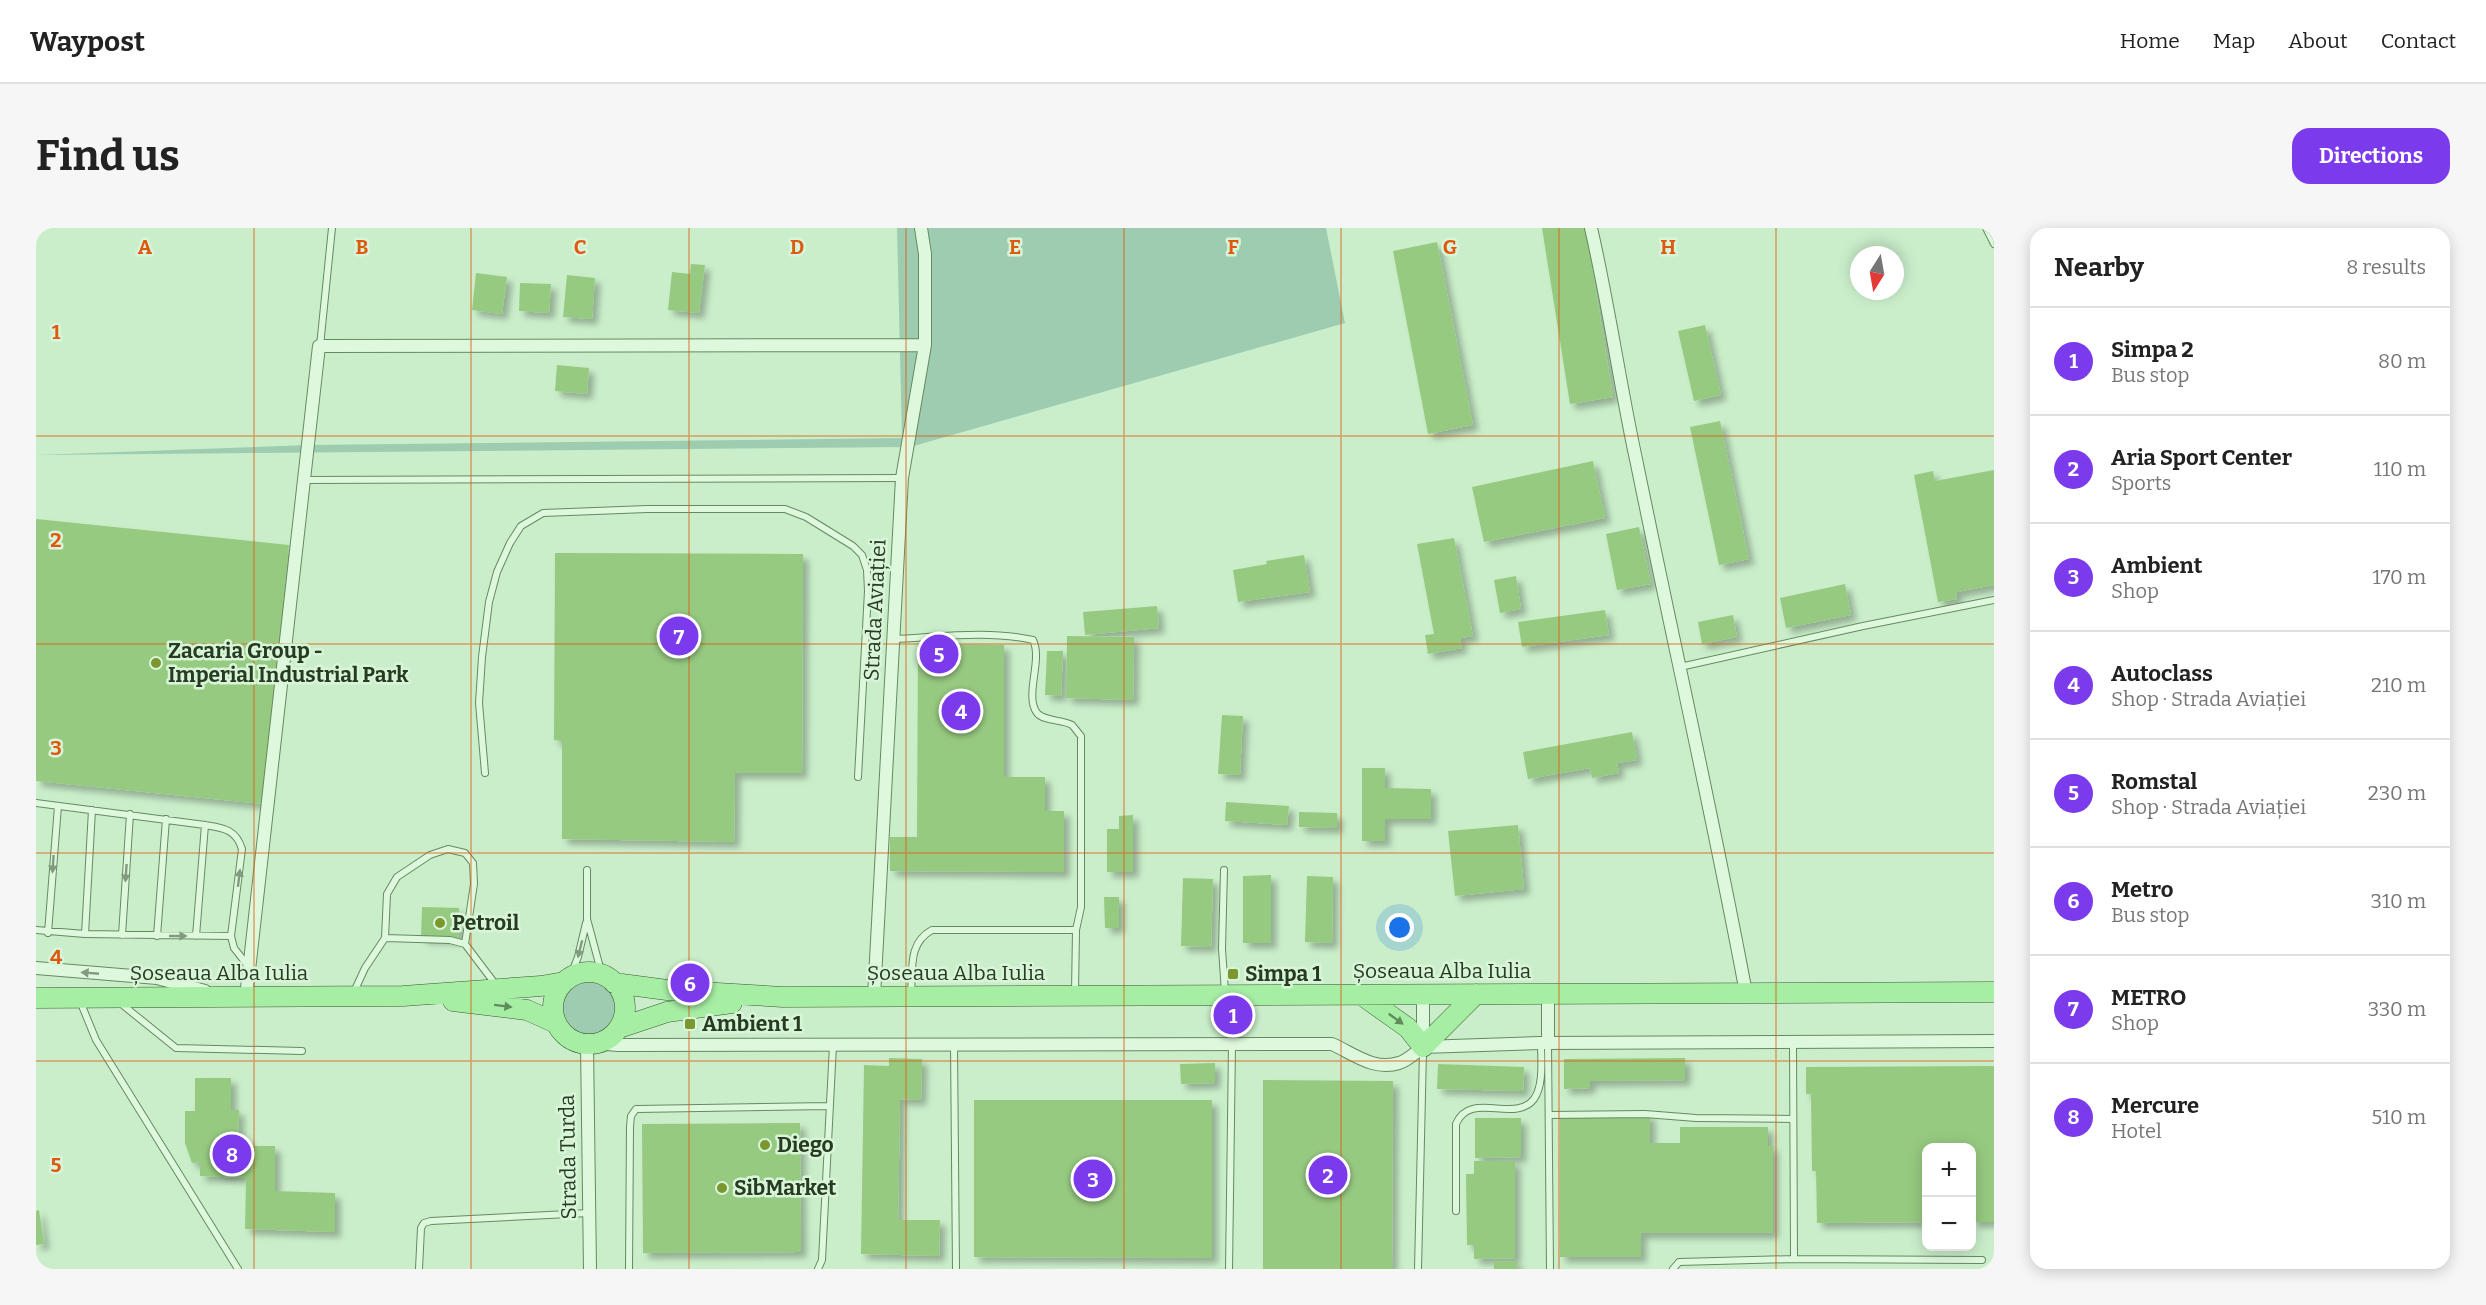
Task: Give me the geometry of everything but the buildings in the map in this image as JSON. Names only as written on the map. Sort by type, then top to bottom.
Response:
[{"type":"main road","points":[[586,972],[608,979],[621,993],[625,1005],[624,1017],[618,1029],[610,1036],[591,1044],[568,1037],[556,1023],[554,1001],[557,991],[567,980],[586,972]]},
{"type":"main road","name":"Șoseaua Alba Iulia","points":[[608,979],[676,991],[783,997],[1994,992]]},
{"type":"main road","name":"Șoseaua Alba Iulia","points":[[36,998],[403,996],[567,980]]},
{"type":"main road","points":[[1363,996],[1408,1028],[1423,1047],[1476,994]]},
{"type":"main road","name":"Șoseaua Alba Iulia","points":[[403,996],[519,1008],[538,1013],[556,1023]]},
{"type":"main road","name":"Șoseaua Alba Iulia","points":[[618,1029],[667,1012],[783,997]]},
{"type":"street","name":"Strada Aviației","points":[[874,997],[902,478],[925,345],[925,254],[921,228]]},
{"type":"street","points":[[1591,228],[1607,298],[1636,461],[1746,993]]},
{"type":"street","points":[[36,968],[157,978],[238,997],[249,968],[320,346],[925,345]]},
{"type":"street","points":[[1545,1043],[1548,994]]},
{"type":"street","points":[[1423,995],[1423,1047]]},
{"type":"street","points":[[618,1029],[620,1038],[633,1046]]},
{"type":"street","points":[[591,1044],[633,1046],[1332,1044],[1370,1064],[1384,1066],[1402,1063],[1423,1047],[1545,1043],[1994,1041]]},
{"type":"street","name":"Strada Turda","points":[[590,1269],[591,1044]]},
{"type":"lane","points":[[320,346],[332,228]]},
{"type":"lane","points":[[1986,228],[1994,244]]},
{"type":"lane","points":[[305,480],[902,478]]},
{"type":"lane","points":[[485,773],[479,703],[489,602],[497,572],[521,526],[543,513],[647,509],[784,508],[806,516],[853,546],[862,555],[867,570],[868,591],[858,777]]},
{"type":"lane","points":[[1680,667],[1863,626],[1994,600]]},
{"type":"lane","points":[[893,639],[967,636],[1020,637],[1033,640],[1038,648],[1032,701],[1035,711],[1040,716],[1072,725],[1081,736],[1081,907],[1076,930],[1075,996]]},
{"type":"lane","points":[[36,803],[205,825],[227,829],[239,838],[242,849],[231,936],[234,948],[249,968]]},
{"type":"lane","points":[[48,933],[58,806]]},
{"type":"lane","points":[[86,934],[92,810]]},
{"type":"lane","points":[[122,935],[130,814]]},
{"type":"lane","points":[[157,936],[166,819]]},
{"type":"lane","points":[[196,936],[205,825]]},
{"type":"lane","points":[[351,996],[365,968],[385,938],[387,894],[397,877],[430,855],[448,849],[465,853],[473,862],[474,884],[465,944]]},
{"type":"lane","points":[[567,980],[578,957],[587,919],[587,870]]},
{"type":"lane","points":[[1224,870],[1222,949],[1225,996]]},
{"type":"lane","points":[[587,919],[608,979]]},
{"type":"lane","points":[[36,930],[48,933],[231,936]]},
{"type":"lane","points":[[910,997],[916,944],[921,936],[932,930],[1076,930]]},
{"type":"lane","points":[[385,938],[450,940],[465,944],[498,988]]},
{"type":"lane","points":[[78,998],[96,1040],[238,1269]]},
{"type":"lane","points":[[114,998],[176,1048],[302,1051]]},
{"type":"lane","points":[[1545,1043],[1549,1115],[1550,1269]]},
{"type":"lane","points":[[1456,1211],[1456,1124],[1459,1116],[1466,1110],[1476,1108],[1514,1108],[1527,1105],[1535,1098],[1539,1085],[1545,1043]]},
{"type":"lane","points":[[1793,1043],[1794,1259]]},
{"type":"lane","points":[[1229,1269],[1232,1044]]},
{"type":"lane","points":[[818,1269],[822,1260],[833,1045]]},
{"type":"lane","points":[[954,1045],[956,1269]]},
{"type":"lane","points":[[1419,1269],[1423,1047]]},
{"type":"lane","points":[[629,1269],[630,1127],[631,1116],[636,1109],[830,1106]]},
{"type":"lane","points":[[1549,1115],[1650,1114],[1696,1118],[1793,1119]]},
{"type":"lane","points":[[419,1269],[421,1228],[424,1223],[589,1213]]},
{"type":"lane","points":[[1673,1269],[1679,1262],[1794,1259],[1982,1260]]},
{"type":"green space","points":[[897,228],[1326,228],[1345,323],[910,447],[36,455],[309,445],[902,438]]},
{"type":"green space","points":[[583,979],[593,979],[608,987],[614,996],[616,1007],[614,1018],[608,1027],[593,1035],[583,1035],[572,1030],[565,1023],[560,1012],[560,1002],[565,991],[572,984]]},
{"type":"place","name":"METRO","points":[[679,636]]},
{"type":"place","name":"Romstal","points":[[939,654]]},
{"type":"place","name":"Zacaria Group - Imperial Industrial Park","points":[[156,663]]},
{"type":"place","name":"Autoclass","points":[[961,711]]},
{"type":"place","name":"Petroil","points":[[440,923]]},
{"type":"place","name":"Simpa 1","points":[[1233,974]]},
{"type":"place","name":"Metro","points":[[690,983]]},
{"type":"place","name":"Simpa 2","points":[[1233,1015]]},
{"type":"place","name":"Ambient 1","points":[[690,1024]]},
{"type":"place","name":"Diego","points":[[765,1145]]},
{"type":"place","name":"Mercure","points":[[232,1154]]},
{"type":"place","name":"Aria Sport Center","points":[[1328,1175]]},
{"type":"place","name":"Ambient","points":[[1093,1179]]},
{"type":"place","name":"SibMarket","points":[[722,1188]]}]
